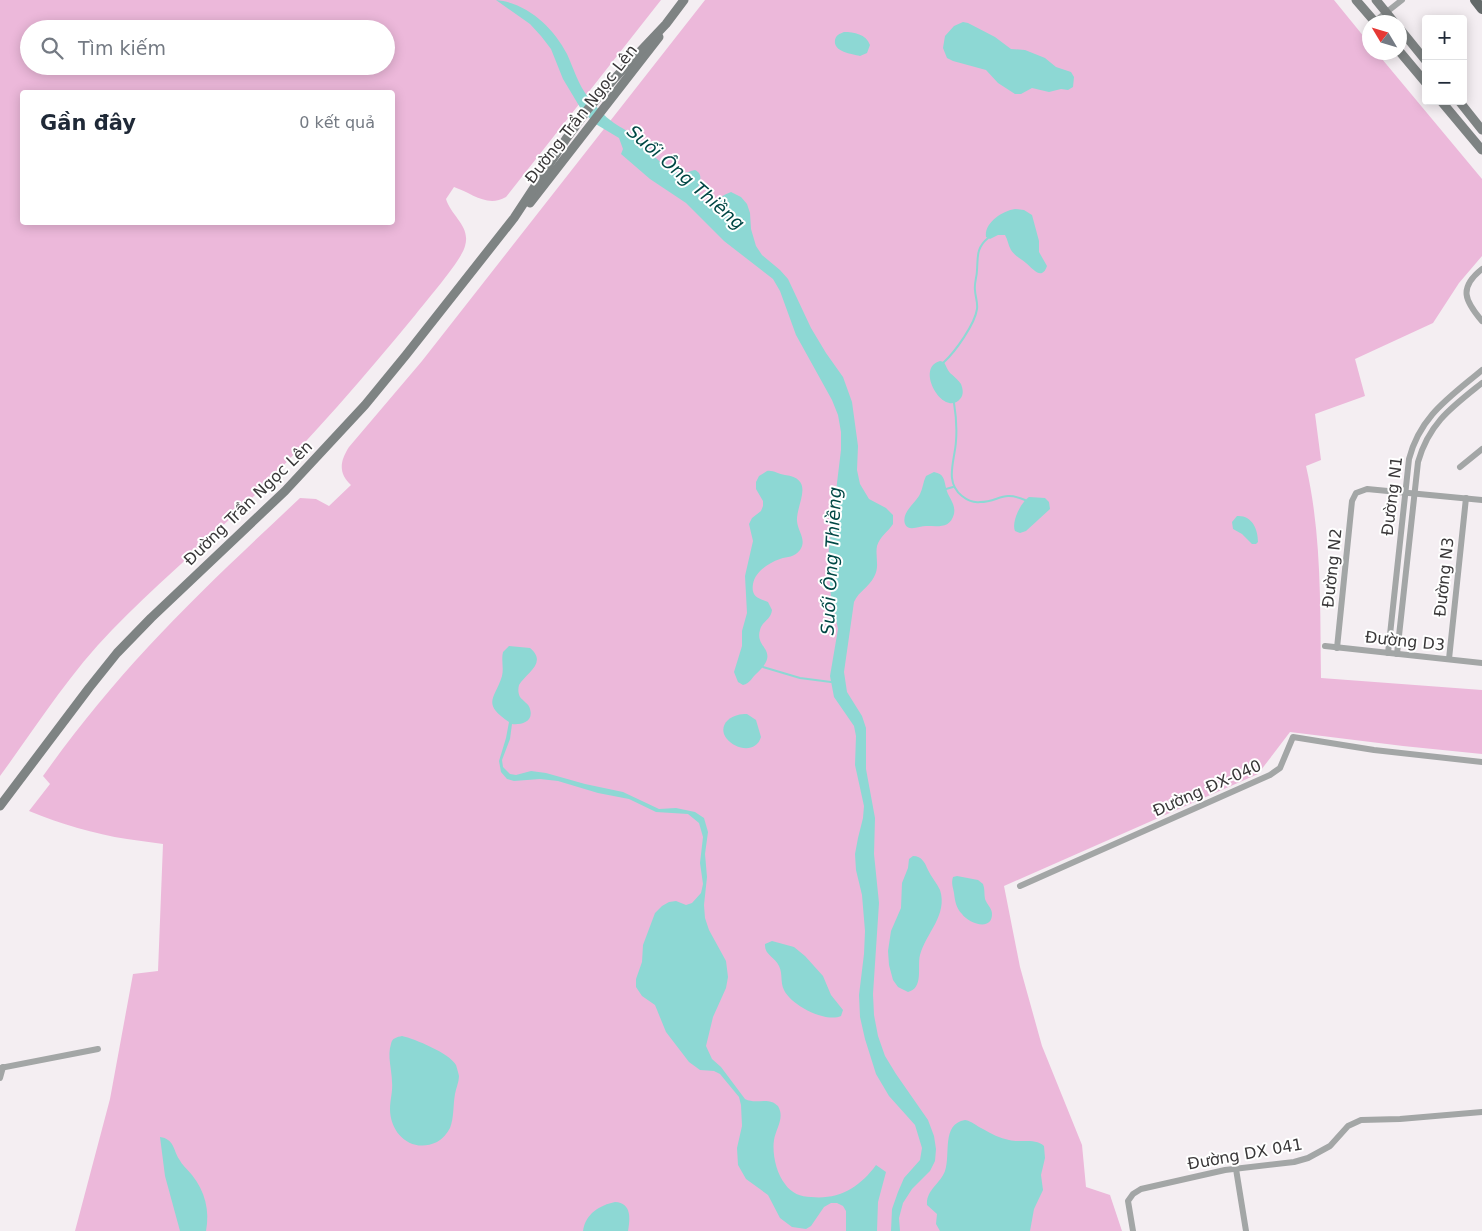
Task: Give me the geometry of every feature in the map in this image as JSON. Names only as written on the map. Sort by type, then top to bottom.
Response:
[{"type":"main road","points":[[1475,0],[1482,9]]},
{"type":"street","name":"Đường Trần Ngọc Lên","points":[[514,218],[531,202],[650,50],[684,0]]},
{"type":"street","points":[[1356,0],[1369,15]]},
{"type":"street","points":[[1376,0],[1388,15]]},
{"type":"street","points":[[1383,15],[1402,0]]},
{"type":"street","name":"Đường Trần Ngọc Lên","points":[[0,806],[108,664],[151,618],[285,491],[343,429],[406,355],[514,218],[594,102],[666,24]]},
{"type":"street","points":[[1407,38],[1425,60]]},
{"type":"street","points":[[1407,60],[1422,78]]},
{"type":"street","points":[[1444,105],[1482,150]]},
{"type":"street","points":[[1462,105],[1482,130]]},
{"type":"street","points":[[1482,269],[1472,278],[1466,291],[1469,304],[1482,321]]},
{"type":"street","name":"Đường N1","points":[[1388,653],[1411,450],[1424,424],[1441,404],[1482,370]]},
{"type":"street","name":"Đường N1","points":[[1398,654],[1418,462],[1424,444],[1432,430],[1448,411],[1482,382]]},
{"type":"street","points":[[1460,467],[1482,449]]},
{"type":"street","name":"Đường N2","points":[[1337,648],[1352,501],[1356,493],[1367,489],[1405,492]]},
{"type":"street","points":[[1405,492],[1482,500]]},
{"type":"street","name":"Đường N3","points":[[1449,659],[1466,498]]},
{"type":"street","name":"Đường D3","points":[[1325,646],[1482,663]]},
{"type":"street","name":"Đường ĐX-040","points":[[1020,886],[1270,775],[1280,768],[1293,737],[1374,750],[1482,762]]},
{"type":"street","points":[[0,1078],[1,1067],[98,1049]]},
{"type":"street","name":"Đường DX 041","points":[[1133,1231],[1128,1201],[1141,1189],[1197,1176],[1308,1158],[1330,1146],[1348,1126],[1361,1120],[1400,1119],[1482,1112]]},
{"type":"street","points":[[1236,1169],[1246,1231]]},
{"type":"shaded area","points":[[0,0],[661,0],[506,197],[499,200],[486,200],[454,187],[446,199],[463,227],[466,239],[465,246],[457,261],[443,280],[397,337],[318,428],[256,494],[112,630],[81,664],[0,776]]},
{"type":"shaded area","points":[[705,0],[1334,0],[1362,34],[1362,60],[1383,60],[1482,179],[1482,256],[1459,283],[1433,323],[1355,359],[1365,396],[1315,414],[1321,460],[1306,466],[1318,545],[1321,678],[1482,690],[1482,754],[1290,732],[1258,774],[1004,886],[1020,967],[1042,1046],[1082,1145],[1086,1187],[1110,1195],[1122,1231],[75,1231],[110,1099],[133,974],[158,971],[163,844],[115,837],[90,831],[29,811],[50,784],[43,776],[93,710],[134,662],[222,571],[300,498],[316,499],[329,506],[351,485],[342,471],[342,462],[349,447],[422,361]]},
{"type":"water","name":"Suối Ông Thiềng","points":[[496,0],[507,2],[528,11],[547,26],[561,44],[585,93],[597,108],[614,123],[628,131],[656,158],[675,172],[686,173],[695,170],[698,172],[700,177],[698,191],[704,201],[712,201],[731,192],[741,197],[747,204],[756,246],[762,255],[788,279],[811,328],[843,377],[852,402],[858,446],[857,470],[860,484],[869,499],[886,508],[893,515],[893,524],[880,539],[877,546],[876,573],[854,602],[844,672],[847,692],[862,716],[866,728],[866,769],[875,818],[874,854],[879,903],[873,994],[878,1036],[885,1056],[928,1120],[934,1136],[936,1149],[935,1161],[930,1171],[912,1189],[903,1203],[899,1218],[900,1231],[891,1231],[892,1209],[904,1178],[920,1160],[922,1148],[915,1125],[889,1096],[876,1074],[860,1017],[859,995],[865,931],[862,895],[856,870],[855,854],[864,806],[855,765],[856,736],[854,726],[834,697],[830,676],[838,629],[831,597],[828,557],[841,450],[841,432],[838,415],[832,400],[796,335],[780,291],[773,279],[724,241],[686,203],[650,179],[621,154],[623,149],[619,138],[594,123],[581,109],[563,79],[551,49],[541,36],[530,24]]},
{"type":"water","points":[[963,22],[995,37],[1011,49],[1025,50],[1045,58],[1056,67],[1071,72],[1074,77],[1073,87],[1068,90],[1061,89],[1049,92],[1032,88],[1021,94],[1015,94],[998,83],[986,70],[947,58],[943,48],[945,36],[954,26]]},
{"type":"water","points":[[844,32],[856,33],[866,38],[870,45],[867,53],[860,56],[840,50],[835,44],[835,38]]},
{"type":"water","points":[[1015,209],[1024,210],[1032,215],[1039,241],[1039,252],[1047,266],[1043,273],[1034,271],[1014,254],[1005,235],[998,235],[990,239],[986,237],[988,227],[995,218]]},
{"type":"water","points":[[940,361],[944,362],[950,373],[962,386],[962,396],[953,403],[946,402],[940,397],[934,390],[931,381],[930,373],[933,365]]},
{"type":"water","points":[[767,471],[794,477],[800,481],[802,493],[797,521],[803,543],[800,550],[795,554],[767,566],[759,572],[754,580],[754,594],[768,602],[772,610],[770,616],[761,627],[759,636],[766,650],[767,660],[750,681],[743,685],[738,682],[734,672],[742,646],[742,631],[747,613],[745,576],[753,541],[749,524],[763,506],[763,501],[756,489],[756,482],[759,476]]},
{"type":"water","points":[[934,472],[940,474],[944,480],[954,507],[952,519],[943,526],[909,528],[905,524],[905,516],[920,494],[926,476]]},
{"type":"water","points":[[1029,497],[1045,498],[1049,502],[1050,509],[1026,531],[1020,533],[1015,531],[1014,523],[1017,513]]},
{"type":"water","points":[[1237,516],[1247,518],[1253,524],[1258,537],[1256,544],[1252,544],[1242,534],[1233,529],[1232,522]]},
{"type":"water","points":[[509,646],[530,648],[537,658],[534,668],[519,685],[519,696],[528,706],[531,713],[526,722],[512,724],[510,739],[502,760],[503,767],[510,774],[516,775],[531,771],[546,773],[623,792],[659,809],[676,808],[695,812],[704,818],[708,832],[705,854],[707,877],[704,905],[705,918],[709,930],[726,961],[728,977],[726,988],[713,1017],[706,1046],[712,1059],[721,1067],[745,1099],[749,1101],[766,1101],[778,1106],[781,1115],[774,1140],[774,1157],[782,1179],[793,1192],[807,1197],[831,1196],[856,1186],[876,1165],[886,1172],[878,1202],[877,1231],[846,1231],[846,1211],[843,1206],[837,1203],[831,1203],[824,1207],[811,1226],[806,1229],[792,1227],[780,1218],[768,1195],[746,1179],[738,1165],[737,1148],[742,1126],[739,1097],[720,1074],[714,1071],[700,1070],[689,1062],[666,1032],[655,1005],[642,996],[636,987],[636,979],[642,962],[643,945],[655,913],[669,902],[676,901],[686,905],[692,903],[701,893],[703,884],[700,863],[703,837],[699,823],[688,814],[656,812],[629,799],[598,793],[558,781],[540,779],[514,781],[507,779],[501,772],[499,761],[509,722],[495,710],[492,700],[502,676],[503,652]]},
{"type":"water","points":[[747,714],[756,720],[761,737],[757,744],[750,748],[742,748],[728,740],[724,734],[724,727],[728,720],[733,717]]},
{"type":"water","points":[[913,856],[919,857],[924,862],[940,890],[942,899],[939,916],[920,955],[918,982],[913,990],[908,992],[898,987],[893,980],[888,951],[891,931],[901,908],[902,883],[908,868],[909,859]]},
{"type":"water","points":[[953,877],[978,880],[983,884],[985,899],[992,912],[991,920],[988,923],[974,923],[958,909],[952,883]]},
{"type":"water","points":[[772,941],[794,947],[805,956],[823,976],[831,995],[843,1010],[841,1016],[834,1018],[818,1015],[801,1007],[788,996],[783,987],[779,966],[765,948],[765,944]]},
{"type":"water","points":[[402,1036],[423,1043],[452,1060],[456,1065],[459,1076],[450,1128],[441,1139],[428,1145],[411,1143],[404,1139],[398,1134],[391,1118],[390,1049],[394,1039]]},
{"type":"water","points":[[965,1120],[1002,1138],[1013,1141],[1032,1141],[1044,1146],[1045,1158],[1041,1175],[1043,1190],[1034,1209],[1030,1231],[940,1231],[936,1224],[937,1214],[927,1205],[927,1200],[945,1171],[950,1133],[957,1123]]},
{"type":"water","points":[[160,1137],[171,1142],[180,1161],[192,1175],[203,1194],[207,1209],[206,1231],[180,1231],[165,1176]]},
{"type":"water","points":[[615,1202],[624,1205],[629,1212],[628,1231],[583,1231],[584,1225],[594,1211],[604,1205]]},
{"type":"waterway","points":[[944,362],[954,352],[973,322],[977,306],[975,285],[978,253],[981,245],[988,238]]},
{"type":"waterway","points":[[954,403],[956,436],[952,477],[953,484],[957,490],[966,499],[975,502],[986,502],[1006,496],[1025,500]]},
{"type":"waterway","points":[[946,489],[953,487]]},
{"type":"waterway","points":[[763,667],[800,678],[831,682]]}]
